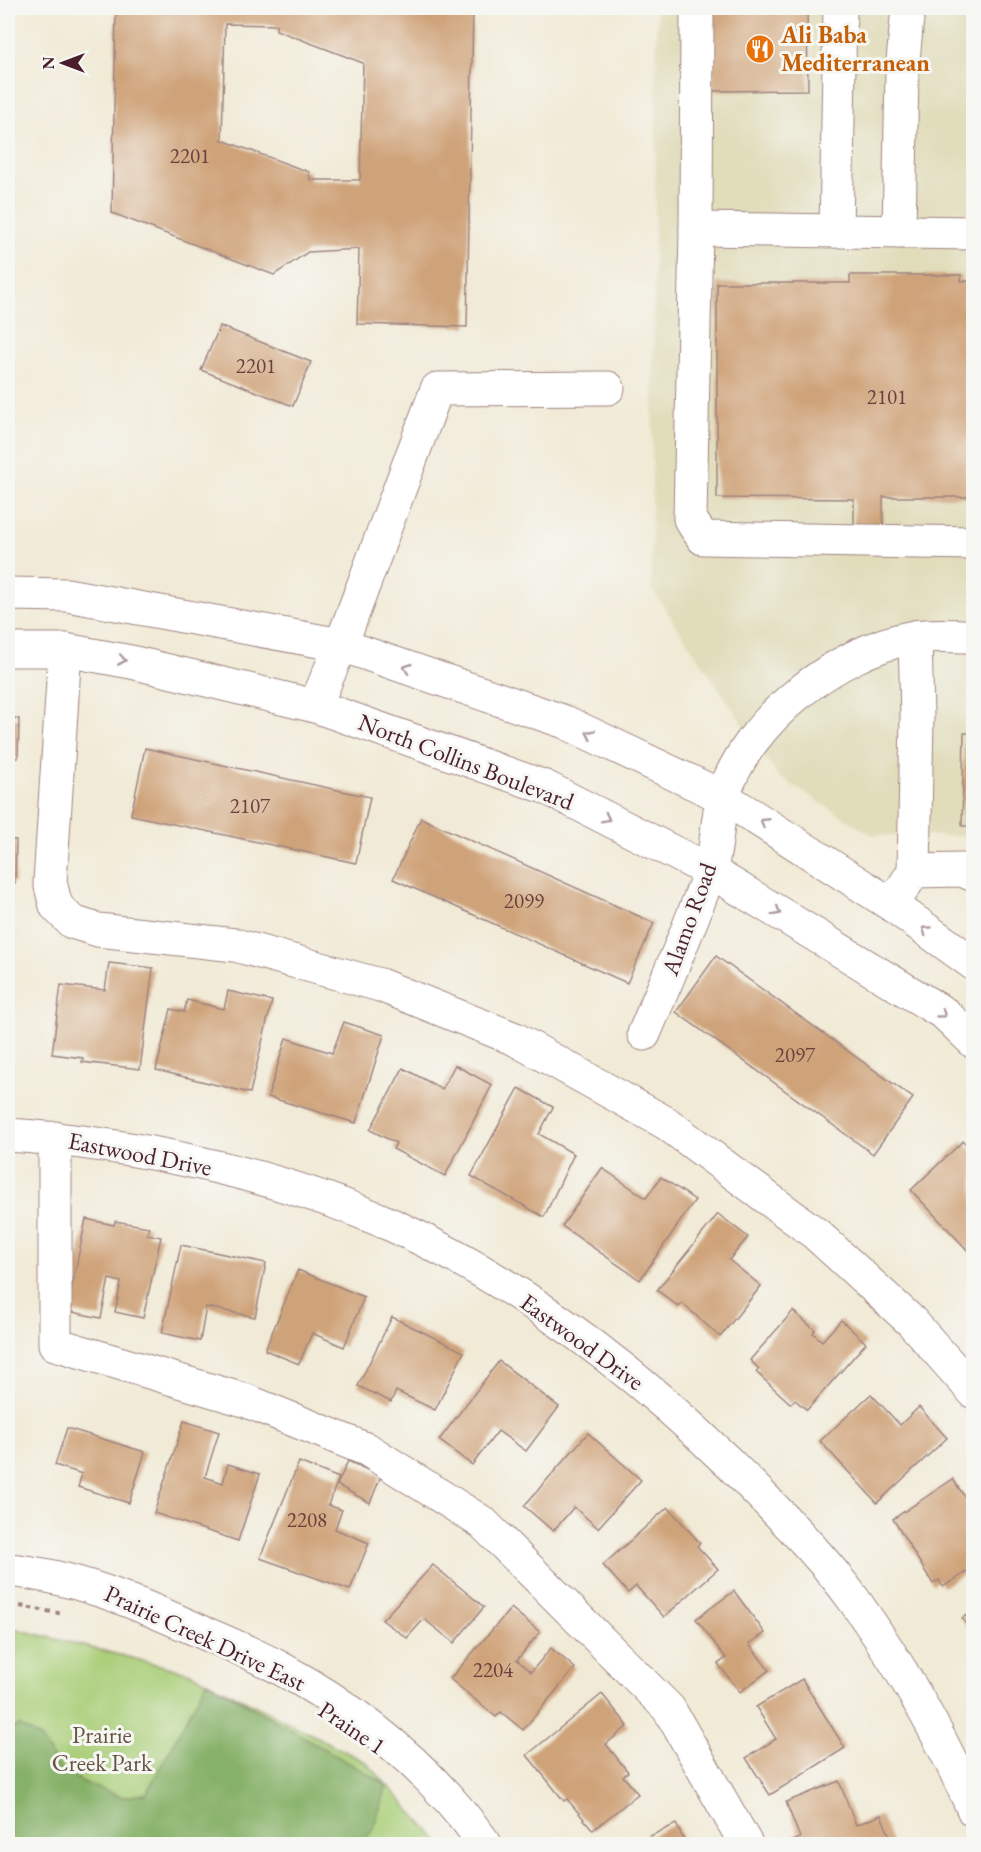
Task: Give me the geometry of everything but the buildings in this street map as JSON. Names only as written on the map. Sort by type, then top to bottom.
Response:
[{"type":"street","points":[[697,8],[696,229],[690,519],[703,538],[974,543]]},
{"type":"street","points":[[836,231],[840,8]]},
{"type":"street","points":[[899,232],[902,71],[908,8]]},
{"type":"street","points":[[696,229],[974,234]]},
{"type":"street","points":[[315,706],[341,645],[437,389],[608,388]]},
{"type":"street","points":[[8,594],[67,595],[341,645],[565,722],[723,796],[892,905],[974,964]]},
{"type":"street","name":"Alamo Road","points":[[644,1034],[710,871],[723,796],[744,753],[773,713],[822,676],[870,651],[915,637],[974,636]]},
{"type":"street","points":[[892,905],[914,871],[917,717],[915,637]]},
{"type":"street","name":"North Collins Boulevard","points":[[8,650],[65,650],[131,662],[315,706],[544,786],[710,871],[945,1014],[974,1042]]},
{"type":"street","points":[[65,650],[50,882],[56,906],[72,922],[98,930],[235,945],[380,985],[515,1039],[666,1123],[816,1234],[911,1321],[974,1392]]},
{"type":"street","points":[[914,871],[962,870],[974,875]]},
{"type":"street","name":"Eastwood Drive","points":[[8,1135],[118,1146],[286,1185],[392,1225],[474,1265],[626,1371],[738,1471],[807,1543],[853,1599],[897,1664],[956,1770],[974,1811]]},
{"type":"street","points":[[55,1138],[55,1344],[247,1401],[368,1450],[483,1523],[669,1709],[746,1845]]},
{"type":"street","name":"Prairie Creek Drive East","points":[[8,1570],[87,1584],[278,1667],[343,1705],[403,1751],[468,1821],[485,1845]]},
{"type":"path","points":[[19,1606],[64,1615]]},
{"type":"shaded area","points":[[657,8],[973,8],[973,836],[872,835],[778,776],[651,588]]},
{"type":"green space","name":"Prairie Creek Park","points":[[8,1627],[191,1673],[207,1681],[366,1762],[441,1844],[8,1844]]},
{"type":"green space","points":[[207,1681],[387,1785],[373,1830],[361,1844],[8,1844],[8,1731],[19,1725],[40,1738],[61,1770],[85,1783],[122,1797],[146,1794]]},
{"type":"place","name":"Ali Baba Mediterranean","points":[[760,49]]}]
